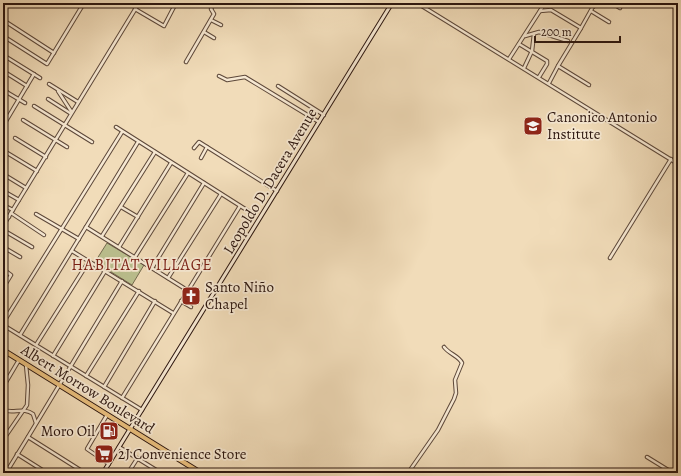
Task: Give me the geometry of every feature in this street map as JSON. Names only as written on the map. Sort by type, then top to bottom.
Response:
[{"type":"highway","name":"Albert Morrow Boulevard","points":[[3,350],[201,473]]},
{"type":"main road","name":"Leopoldo D. Dacera Avenue","points":[[103,473],[131,430],[392,3]]},
{"type":"street","points":[[3,36],[47,64],[84,3]]},
{"type":"street","points":[[3,226],[46,157],[71,112],[139,3]]},
{"type":"street","points":[[135,9],[164,26],[176,3]]},
{"type":"street","points":[[186,62],[211,20],[214,13],[210,8],[214,3]]},
{"type":"street","points":[[417,3],[678,164]]},
{"type":"street","points":[[509,59],[545,3]]},
{"type":"street","points":[[585,3],[593,7]]},
{"type":"street","points":[[548,83],[595,3]]},
{"type":"street","points":[[612,3],[620,8]]},
{"type":"street","points":[[540,11],[551,10],[581,28]]},
{"type":"street","points":[[591,11],[609,22]]},
{"type":"street","points":[[3,20],[54,53]]},
{"type":"street","points":[[211,20],[221,25]]},
{"type":"street","points":[[204,32],[214,38]]},
{"type":"street","points":[[524,68],[532,51],[534,33]]},
{"type":"street","points":[[524,36],[534,33],[548,34],[568,41]]},
{"type":"street","points":[[519,44],[547,62],[539,77]]},
{"type":"street","points":[[3,55],[40,78]]},
{"type":"street","points":[[558,66],[589,85]]},
{"type":"street","points":[[3,71],[27,86]]},
{"type":"street","points":[[3,126],[34,74]]},
{"type":"street","points":[[219,76],[227,80],[245,77],[319,122]]},
{"type":"street","points":[[49,84],[78,102]]},
{"type":"street","points":[[278,86],[324,115]]},
{"type":"street","points":[[57,89],[71,112]]},
{"type":"street","points":[[3,90],[25,103]]},
{"type":"street","points":[[3,98],[7,92]]},
{"type":"street","points":[[48,99],[71,112]]},
{"type":"street","points":[[34,106],[92,142]]},
{"type":"street","points":[[24,120],[67,147]]},
{"type":"street","points":[[116,127],[253,214]]},
{"type":"street","points":[[122,132],[60,229],[3,324],[142,410]]},
{"type":"street","points":[[15,138],[46,157]]},
{"type":"street","points":[[20,335],[138,142]]},
{"type":"street","points":[[194,148],[198,142],[277,191]]},
{"type":"street","points":[[201,158],[207,148]]},
{"type":"street","points":[[4,151],[37,171]]},
{"type":"street","points":[[102,236],[155,152]]},
{"type":"street","points":[[610,258],[671,159]]},
{"type":"street","points":[[119,247],[171,163]]},
{"type":"street","points":[[135,257],[188,173]]},
{"type":"street","points":[[3,174],[26,188]]},
{"type":"street","points":[[152,268],[204,183]]},
{"type":"street","points":[[5,192],[19,200]]},
{"type":"street","points":[[168,278],[221,194]]},
{"type":"street","points":[[3,205],[44,235]]},
{"type":"street","points":[[122,398],[240,206]]},
{"type":"street","points":[[120,207],[138,217]]},
{"type":"street","points":[[3,213],[9,217]]},
{"type":"street","points":[[36,214],[79,239]]},
{"type":"street","points":[[86,227],[187,290]]},
{"type":"street","points":[[3,230],[32,247]]},
{"type":"street","points":[[3,247],[20,257]]},
{"type":"street","points":[[72,250],[173,313]]},
{"type":"street","points":[[36,345],[89,261]]},
{"type":"street","points":[[3,269],[11,275],[3,288]]},
{"type":"street","points":[[53,356],[105,271]]},
{"type":"street","points":[[11,473],[9,468],[17,454],[122,281]]},
{"type":"street","points":[[86,376],[139,291]]},
{"type":"street","points":[[104,387],[155,301]]},
{"type":"street","points":[[181,301],[191,307]]},
{"type":"street","points":[[408,473],[438,430],[456,396],[455,380],[462,363],[444,347]]},
{"type":"street","points":[[3,386],[19,360]]},
{"type":"street","points":[[3,440],[24,410],[29,397],[25,364]]},
{"type":"street","points":[[3,410],[9,412],[24,410],[33,414],[36,423]]},
{"type":"street","points":[[107,415],[86,448],[109,464]]},
{"type":"street","points":[[28,437],[85,473]]},
{"type":"street","points":[[119,447],[161,473]]},
{"type":"street","points":[[17,454],[48,473]]},
{"type":"street","points":[[647,457],[673,473]]},
{"type":"street","points":[[128,473],[137,459]]},
{"type":"green space","points":[[107,243],[144,265],[132,285],[95,262]]},
{"type":"place","name":"Canonico Antonio Institute","points":[[533,126]]},
{"type":"place","name":"Santo Niño Chapel","points":[[191,296]]},
{"type":"place","name":"Moro Oil","points":[[109,431]]},
{"type":"place","name":"2J Convenience Store","points":[[104,454]]},
{"type":"district","name":"HABITAT VILLAGE","points":[[142,265]]}]
